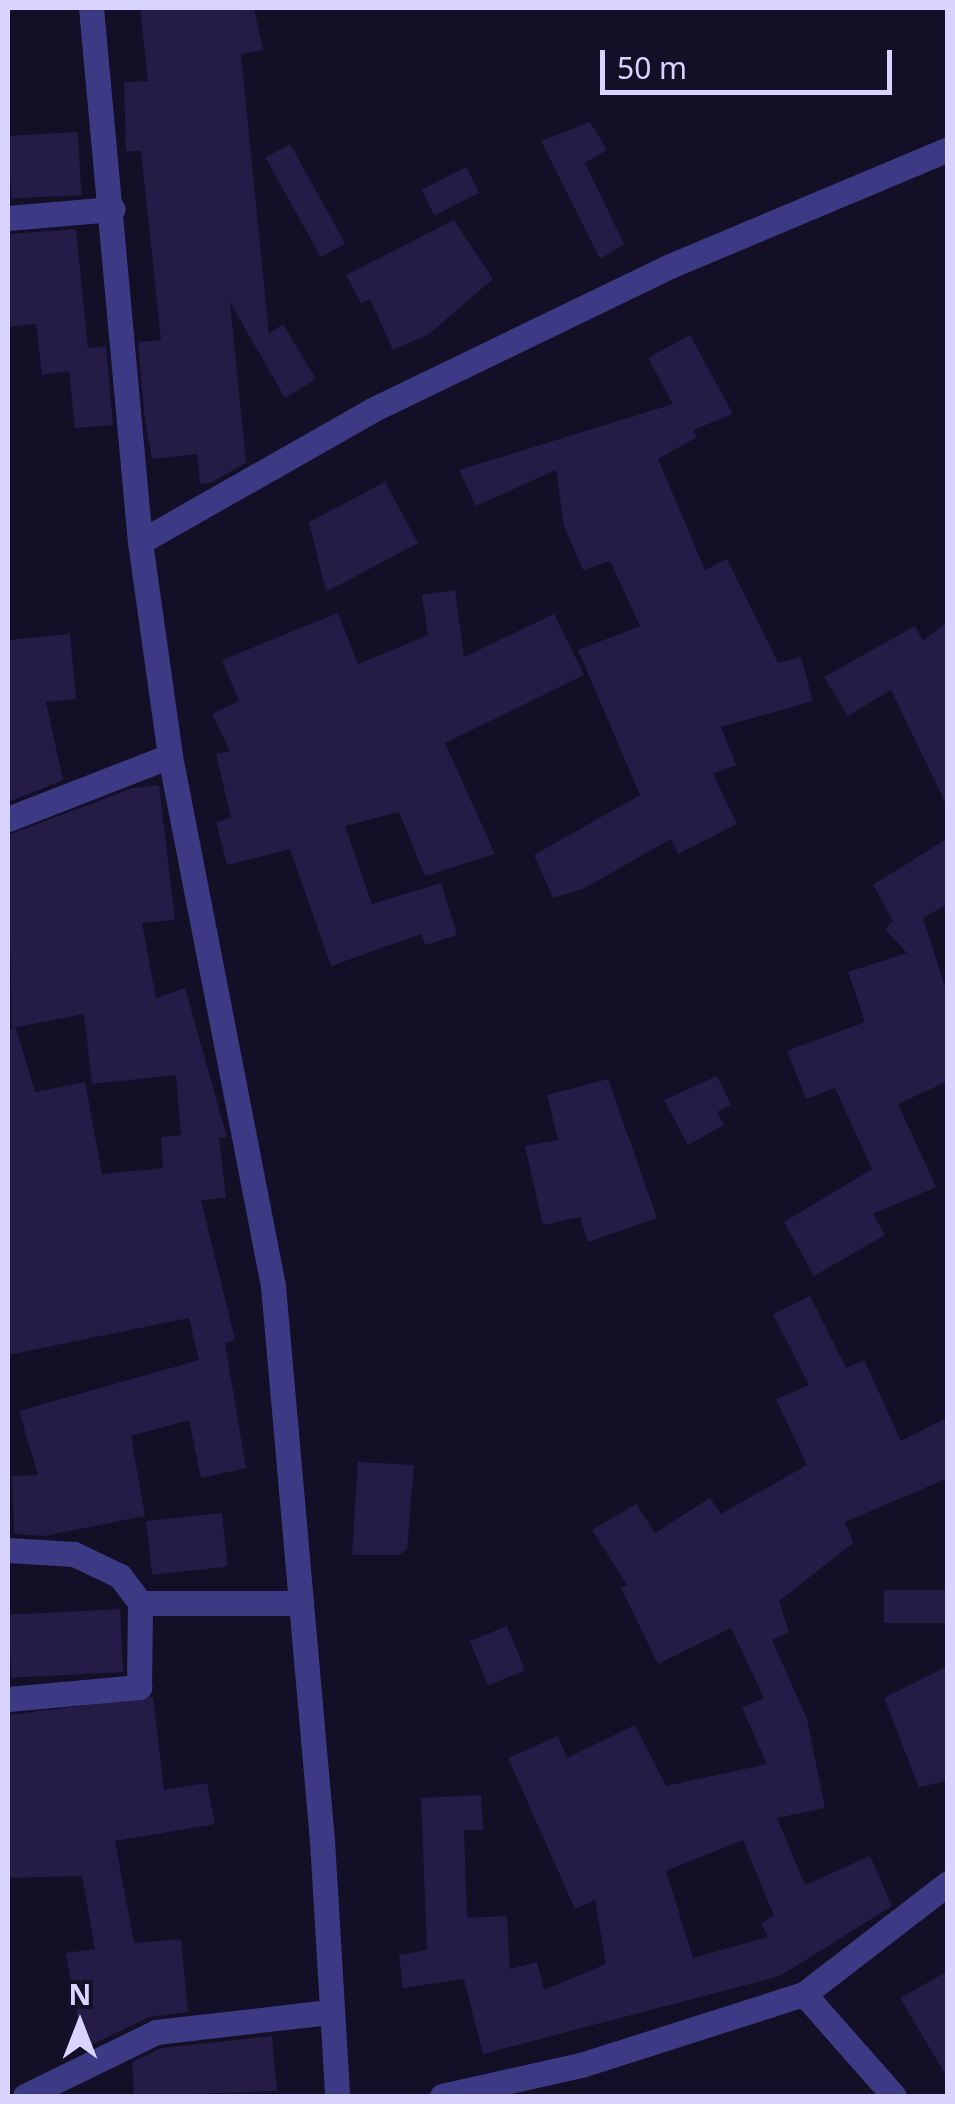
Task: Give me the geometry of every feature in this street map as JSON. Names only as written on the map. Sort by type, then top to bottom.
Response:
[{"type":"street","points":[[91,8],[113,209],[140,542],[170,756],[272,1286],[301,1604],[337,2096]]},
{"type":"street","points":[[140,542],[372,410],[670,266],[948,148]]},
{"type":"street","points":[[8,218],[113,209]]},
{"type":"street","points":[[8,819],[170,756]]},
{"type":"street","points":[[8,1550],[74,1554],[120,1576],[140,1603],[140,1687],[8,1699]]},
{"type":"street","points":[[140,1603],[301,1604]]},
{"type":"street","points":[[442,2096],[581,2065],[804,1994],[948,1883]]},
{"type":"street","points":[[804,1994],[894,2096]]},
{"type":"street","points":[[25,2096],[156,2032],[329,2012]]},
{"type":"building","points":[[140,8],[254,8],[263,50],[241,54],[269,334],[283,324],[316,379],[285,398],[230,302],[246,463],[212,482],[200,484],[197,454],[152,459],[145,421],[138,342],[161,340],[141,151],[126,151],[124,82],[148,81]]},
{"type":"building","points":[[590,122],[607,150],[585,163],[624,244],[600,259],[541,141]]},
{"type":"building","points":[[78,132],[81,195],[11,199],[8,136]]},
{"type":"building","points":[[290,144],[345,244],[321,257],[266,158]]},
{"type":"building","points":[[466,167],[479,193],[435,216],[421,190]]},
{"type":"building","points":[[454,220],[493,279],[429,334],[393,350],[370,299],[361,303],[346,275]]},
{"type":"building","points":[[76,229],[88,348],[106,346],[113,425],[75,428],[69,371],[42,375],[36,324],[8,327],[8,234]]},
{"type":"building","points":[[690,335],[733,414],[693,430],[697,437],[658,459],[705,570],[727,559],[778,663],[801,657],[813,701],[721,727],[736,765],[713,774],[737,824],[678,854],[671,839],[583,889],[553,898],[534,855],[640,795],[578,650],[640,626],[610,561],[583,570],[564,526],[556,470],[476,506],[459,470],[673,404],[648,358]]},
{"type":"building","points":[[385,482],[418,543],[326,592],[309,522]]},
{"type":"building","points":[[455,590],[464,657],[554,614],[584,675],[445,743],[495,854],[425,876],[399,812],[345,826],[372,904],[441,883],[457,935],[425,945],[421,934],[331,966],[290,849],[227,865],[216,822],[231,818],[216,754],[230,751],[212,714],[239,701],[222,660],[338,613],[358,664],[428,635],[422,595]]},
{"type":"building","points":[[948,621],[948,808],[891,690],[848,716],[824,677],[915,626],[923,641]]},
{"type":"building","points":[[70,634],[76,699],[46,702],[63,780],[8,802],[8,640]]},
{"type":"building","points":[[159,785],[175,920],[142,923],[156,998],[185,988],[227,1137],[219,1138],[226,1198],[201,1200],[235,1340],[225,1343],[246,1468],[201,1478],[189,1420],[131,1436],[145,1516],[44,1536],[14,1534],[12,1476],[38,1475],[19,1411],[199,1360],[189,1318],[8,1355],[8,1030],[16,1028],[35,1092],[85,1082],[102,1174],[163,1168],[161,1137],[181,1135],[176,1075],[92,1084],[84,1014],[12,1028],[8,835],[133,788]]},
{"type":"building","points":[[948,838],[948,904],[923,918],[948,996],[948,1081],[898,1104],[936,1187],[873,1214],[885,1235],[814,1276],[784,1222],[872,1169],[835,1088],[806,1099],[787,1051],[865,1022],[848,972],[907,953],[885,929],[893,921],[873,885]]},
{"type":"building","points":[[717,1076],[731,1105],[717,1112],[724,1125],[688,1145],[664,1100]]},
{"type":"building","points":[[608,1079],[657,1218],[588,1242],[580,1217],[543,1225],[525,1146],[558,1140],[547,1095]]},
{"type":"building","points":[[810,1296],[846,1368],[864,1360],[901,1441],[948,1417],[948,1478],[845,1522],[853,1543],[779,1601],[789,1632],[772,1640],[807,1719],[825,1808],[777,1818],[805,1885],[870,1856],[892,1906],[780,1976],[483,2054],[464,1979],[403,1988],[399,1955],[427,1950],[421,1798],[481,1795],[483,1830],[464,1830],[467,1918],[507,1916],[510,1969],[537,1962],[544,1990],[606,1964],[595,1900],[575,1909],[508,1758],[558,1736],[567,1758],[635,1725],[666,1786],[767,1764],[742,1708],[764,1698],[731,1628],[658,1664],[621,1588],[627,1585],[592,1530],[636,1504],[655,1533],[710,1498],[721,1514],[807,1465],[776,1399],[809,1385],[773,1314]],"holes":[[[743,1840],[774,1916],[761,1923],[768,1937],[693,1958],[666,1871]]]},
{"type":"building","points":[[358,1462],[414,1465],[407,1549],[399,1555],[352,1555]]},
{"type":"building","points":[[222,1513],[228,1567],[152,1575],[146,1521]]},
{"type":"building","points":[[884,1590],[948,1590],[948,1623],[884,1623]]},
{"type":"building","points":[[120,1609],[123,1672],[11,1678],[8,1615]]},
{"type":"building","points":[[507,1626],[525,1671],[488,1685],[470,1641]]},
{"type":"building","points":[[948,1666],[948,1781],[919,1787],[884,1698]]},
{"type":"building","points":[[153,1697],[164,1790],[207,1783],[215,1824],[115,1841],[134,1943],[181,1939],[188,2012],[149,2017],[83,2049],[66,1953],[95,1949],[82,1876],[8,1878],[8,1715]]},
{"type":"building","points":[[948,1971],[948,2079],[900,1998]]},
{"type":"building","points":[[272,2036],[277,2091],[134,2096],[132,2062],[161,2048]]}]
